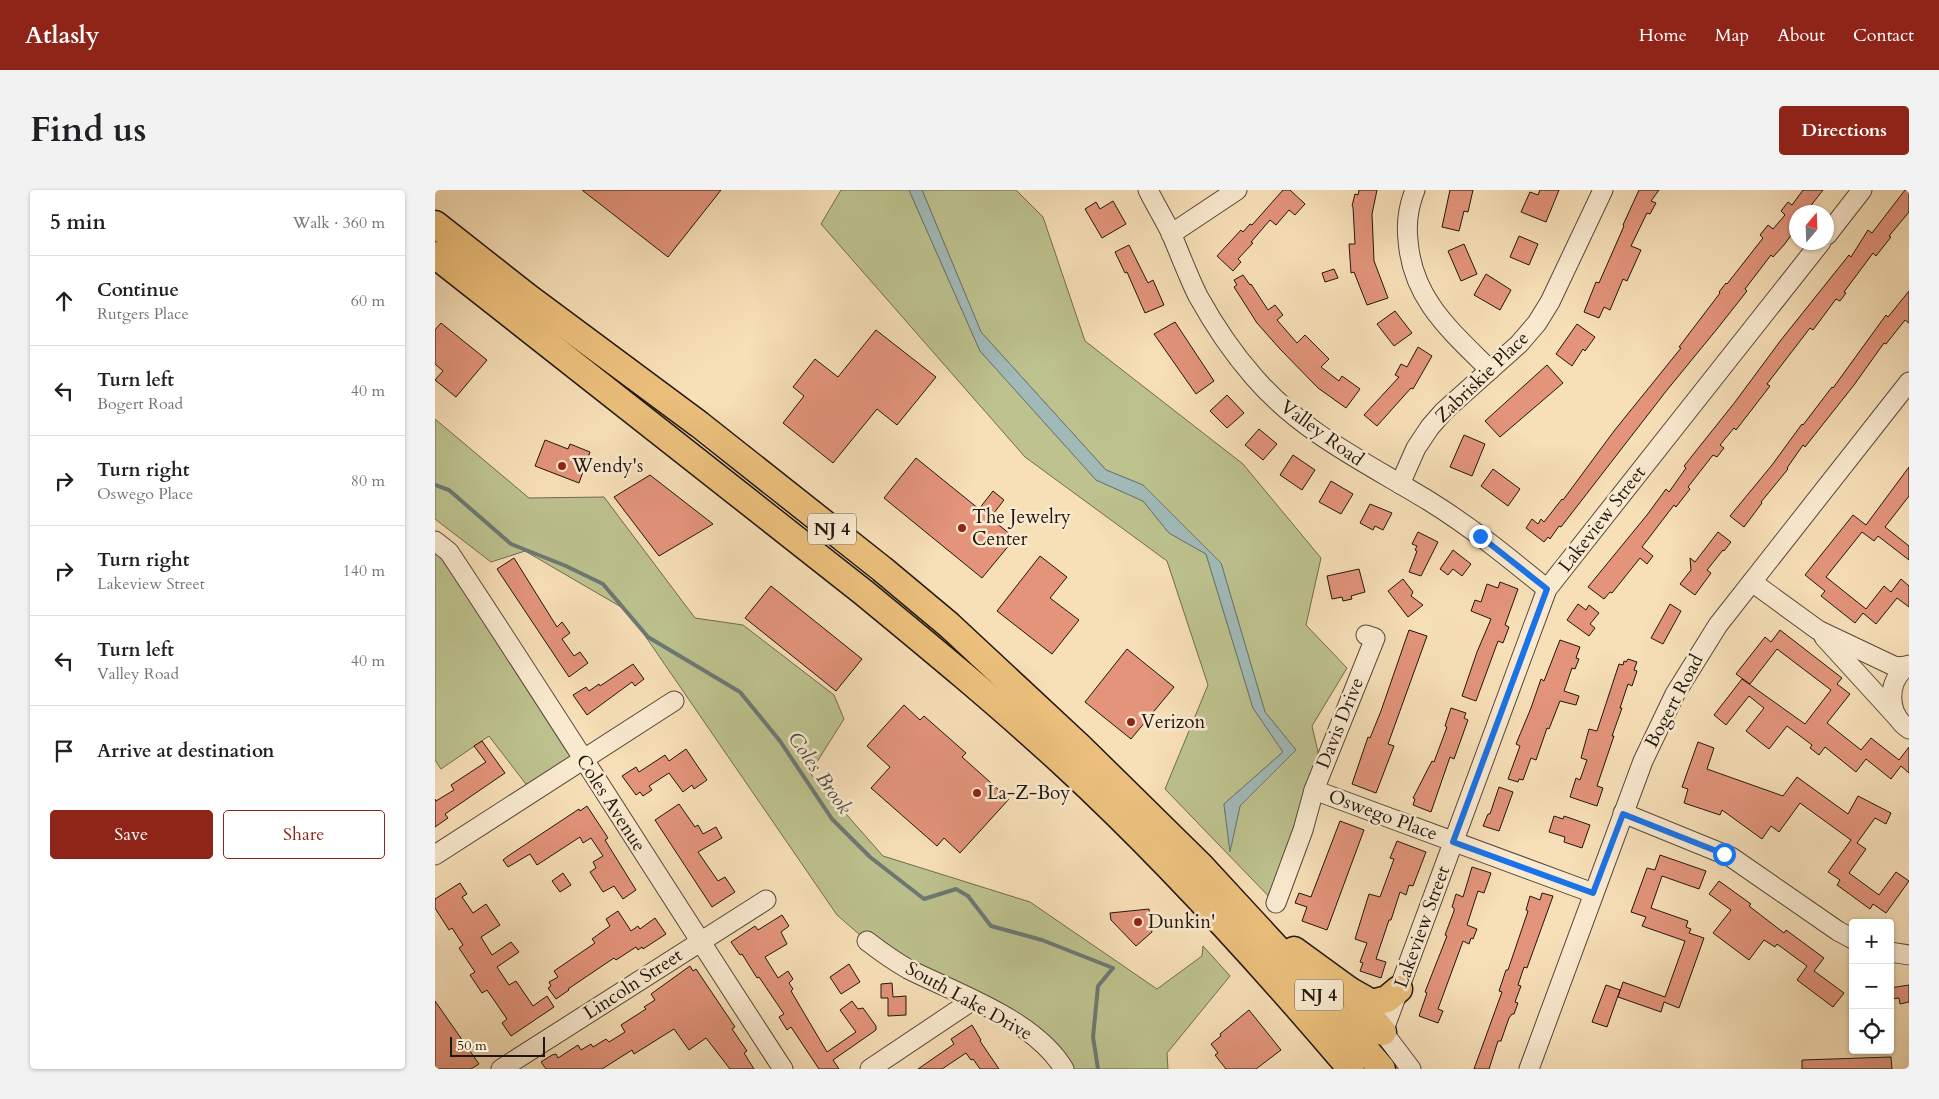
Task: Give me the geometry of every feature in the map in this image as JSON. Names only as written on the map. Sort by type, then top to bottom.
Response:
[{"type":"highway","name":"NJ 4","points":[[435,224],[529,298],[700,425],[943,619],[1140,806],[1255,922],[1382,1069]]},
{"type":"highway","name":"NJ 4","points":[[435,255],[863,592],[986,694],[1064,764],[1185,882],[1303,1012],[1351,1069]]},
{"type":"highway","points":[[1255,922],[1349,990],[1372,1003],[1387,999],[1399,989]]},
{"type":"highway","points":[[1349,990],[1383,1032]]},
{"type":"highway","points":[[1303,1012],[1323,1044]]},
{"type":"street","name":"Valley Road","points":[[1147,190],[1171,234],[1197,294],[1214,324],[1233,352],[1279,403],[1327,441],[1430,502],[1480,536],[1547,589]]},
{"type":"street","points":[[1171,234],[1237,190]]},
{"type":"street","points":[[1415,190],[1409,213],[1407,233],[1409,253],[1420,289],[1441,320],[1490,370]]},
{"type":"street","name":"Zabriskie Place","points":[[1400,484],[1416,448],[1444,410],[1519,344],[1537,323],[1550,302],[1603,190]]},
{"type":"street","points":[[1834,226],[1862,190]]},
{"type":"street","name":"Lakeview Street","points":[[1383,1032],[1547,589],[1815,250]]},
{"type":"street","name":"Bogert Road","points":[[1529,1069],[1643,761],[1675,694],[1713,632],[1909,382]]},
{"type":"street","name":"Coles Avenue","points":[[435,541],[449,552],[517,655],[783,1069]]},
{"type":"street","points":[[1752,582],[1819,630],[1897,666],[1908,666]]},
{"type":"street","points":[[1819,630],[1903,723]]},
{"type":"street","name":"Davis Drive","points":[[1276,903],[1303,830],[1313,790],[1375,638],[1366,635]]},
{"type":"street","points":[[1903,723],[1892,707],[1891,696],[1893,684],[1899,674],[1908,666]]},
{"type":"street","points":[[435,856],[674,700]]},
{"type":"street","name":"Oswego Place","points":[[1313,790],[1593,893]]},
{"type":"street","points":[[1623,814],[1731,857],[1849,937]]},
{"type":"street","name":"Lincoln Street","points":[[501,1069],[766,900]]},
{"type":"street","name":"South Lake Drive","points":[[867,941],[907,968],[973,1000],[1030,1032],[1045,1044],[1064,1069]]},
{"type":"street","points":[[1894,953],[1909,955]]},
{"type":"street","points":[[870,1069],[973,1000]]},
{"type":"street","points":[[1383,1032],[1411,1069]]},
{"type":"street","points":[[1323,1044],[1340,1069]]},
{"type":"green space","points":[[841,190],[909,190],[980,351],[1096,480],[1143,501],[1169,533],[1206,554],[1253,708],[1283,752],[1224,804],[1230,850],[1240,806],[1296,750],[1265,712],[1221,563],[1143,485],[1106,470],[981,332],[922,190],[1016,190],[1043,217],[1085,341],[1243,464],[1321,558],[1306,625],[1347,668],[1312,726],[1324,778],[1278,906],[1165,789],[1208,685],[1167,561],[1025,457],[821,224]]},
{"type":"green space","points":[[435,419],[529,498],[604,497],[695,618],[743,625],[834,695],[844,719],[810,773],[883,856],[1030,902],[1157,989],[1202,956],[1203,946],[1230,976],[1167,1053],[1168,1069],[1062,1069],[1057,1057],[867,941],[837,915],[628,611],[525,551],[491,562],[435,519]]},
{"type":"green space","points":[[435,541],[583,760],[532,792],[489,736],[441,769],[435,760]]},
{"type":"water","points":[[909,190],[922,190],[981,332],[1106,470],[1143,485],[1221,563],[1265,712],[1296,750],[1240,806],[1230,852],[1224,804],[1283,752],[1253,708],[1206,554],[1169,533],[1143,501],[1096,480],[980,351]]},
{"type":"building","points":[[582,190],[721,190],[668,257]]},
{"type":"building","points":[[1283,190],[1290,190],[1305,204],[1295,215],[1289,210],[1276,225],[1270,220],[1238,259],[1241,262],[1233,271],[1217,256],[1241,230],[1243,232],[1250,224],[1252,225]]},
{"type":"building","points":[[1359,190],[1377,190],[1372,214],[1374,261],[1388,298],[1367,305],[1354,272],[1351,273],[1349,244],[1355,244],[1352,206],[1355,194],[1358,195]]},
{"type":"building","points":[[1450,190],[1473,190],[1468,212],[1464,211],[1459,231],[1442,227]]},
{"type":"building","points":[[1540,190],[1559,190],[1546,222],[1521,212],[1530,192],[1538,195]]},
{"type":"building","points":[[1639,190],[1659,190],[1651,201],[1656,203],[1650,214],[1647,213],[1631,246],[1641,250],[1627,281],[1623,279],[1610,310],[1604,307],[1599,318],[1584,312],[1596,282],[1599,283]]},
{"type":"building","points":[[1803,190],[1823,190],[1811,205],[1792,205]]},
{"type":"building","points":[[1905,190],[1909,190],[1909,212],[1889,236],[1891,237],[1876,256],[1873,253],[1844,292],[1846,293],[1840,301],[1836,299],[1813,330],[1810,328],[1767,384],[1770,386],[1736,430],[1734,428],[1720,445],[1724,448],[1717,457],[1713,455],[1688,487],[1690,489],[1676,507],[1674,505],[1642,547],[1653,556],[1647,564],[1640,558],[1612,593],[1610,592],[1604,599],[1588,587],[1666,489],[1669,492],[1686,468],[1684,466],[1781,340],[1849,255],[1851,257],[1868,230],[1872,233]]},
{"type":"building","points":[[1113,201],[1126,224],[1102,238],[1085,209],[1096,202],[1100,209]]},
{"type":"building","points":[[1788,202],[1792,205],[1789,205],[1789,238],[1773,257],[1771,255],[1745,289],[1747,291],[1667,390],[1561,527],[1559,526],[1550,539],[1548,537],[1544,542],[1526,528],[1532,519],[1538,524],[1541,519],[1544,522],[1563,500],[1614,431],[1681,348],[1679,347],[1719,292],[1763,238],[1760,235],[1768,225],[1773,229],[1785,215],[1781,211]]},
{"type":"building","points":[[1519,236],[1538,244],[1529,265],[1510,257]]},
{"type":"building","points":[[1464,244],[1477,274],[1461,281],[1448,251]]},
{"type":"building","points":[[1129,245],[1148,283],[1153,280],[1164,305],[1145,313],[1127,272],[1125,273],[1115,252]]},
{"type":"building","points":[[1334,269],[1338,278],[1325,282],[1322,273]]},
{"type":"building","points":[[1486,274],[1511,290],[1500,310],[1474,295]]},
{"type":"building","points":[[1243,275],[1268,310],[1275,305],[1283,315],[1277,320],[1297,343],[1305,335],[1329,359],[1321,367],[1339,381],[1342,376],[1360,389],[1346,408],[1318,388],[1257,323],[1234,287],[1237,285],[1234,280]]},
{"type":"building","points":[[1909,291],[1909,323],[1905,320],[1886,344],[1884,343],[1854,385],[1805,447],[1803,445],[1788,469],[1761,502],[1744,527],[1730,516],[1772,465],[1802,424],[1833,388],[1886,315],[1888,317]]},
{"type":"building","points":[[1395,311],[1412,333],[1394,346],[1377,324]]},
{"type":"building","points":[[1175,322],[1214,381],[1196,394],[1154,334]]},
{"type":"building","points":[[441,323],[487,360],[456,397],[435,380],[443,371],[435,364],[435,330]]},
{"type":"building","points":[[1577,324],[1595,337],[1585,351],[1583,349],[1572,366],[1556,354]]},
{"type":"building","points":[[876,330],[936,377],[897,425],[877,409],[833,463],[783,423],[804,396],[793,387],[815,359],[838,377]]},
{"type":"building","points":[[1418,347],[1432,356],[1413,389],[1411,388],[1377,426],[1364,415],[1399,377],[1395,375],[1401,364],[1407,367]]},
{"type":"building","points":[[1547,365],[1563,383],[1500,437],[1485,421]]},
{"type":"building","points":[[1227,395],[1244,413],[1227,428],[1210,411]]},
{"type":"building","points":[[1259,429],[1277,444],[1263,460],[1245,445]]},
{"type":"building","points":[[1464,435],[1485,444],[1472,476],[1450,467]]},
{"type":"building","points":[[545,440],[568,449],[570,444],[590,452],[579,483],[535,466]]},
{"type":"building","points":[[1293,455],[1315,470],[1302,490],[1280,475]]},
{"type":"building","name":"The Jewelry Center","points":[[916,458],[979,509],[993,491],[1004,500],[990,518],[1015,538],[982,578],[884,498]]},
{"type":"building","points":[[1909,467],[1909,496],[1885,527],[1909,546],[1909,560],[1878,536],[1874,541],[1862,532],[1826,577],[1866,609],[1884,586],[1891,592],[1901,579],[1909,586],[1909,607],[1897,598],[1876,624],[1863,613],[1855,623],[1821,596],[1825,591],[1805,575],[1853,515],[1866,525]]},
{"type":"building","points":[[1493,469],[1520,489],[1508,506],[1481,486]]},
{"type":"building","points":[[650,475],[713,524],[659,556],[614,497]]},
{"type":"building","points":[[1331,481],[1353,494],[1341,514],[1319,502]]},
{"type":"building","points":[[1370,504],[1392,513],[1383,530],[1375,526],[1373,530],[1360,523]]},
{"type":"building","points":[[1418,532],[1438,542],[1421,576],[1409,572],[1417,551],[1415,550],[1417,546],[1412,544]]},
{"type":"building","points":[[1718,532],[1731,542],[1707,570],[1711,573],[1695,595],[1680,584],[1691,570],[1690,558],[1695,562]]},
{"type":"building","points":[[1453,550],[1471,564],[1462,576],[1453,569],[1448,575],[1440,569]]},
{"type":"building","points":[[1040,556],[1067,577],[1050,598],[1079,620],[1052,654],[997,611]]},
{"type":"building","points":[[514,558],[557,627],[562,622],[570,633],[562,639],[574,656],[580,652],[588,663],[569,677],[497,569]]},
{"type":"building","points":[[1359,569],[1365,592],[1351,596],[1352,599],[1343,601],[1342,597],[1332,599],[1327,576]]},
{"type":"building","points":[[1403,579],[1413,592],[1411,596],[1423,605],[1408,617],[1388,591]]},
{"type":"building","points":[[1500,582],[1518,589],[1505,625],[1509,627],[1503,643],[1498,641],[1476,701],[1462,696],[1491,619],[1471,611],[1475,600],[1481,602],[1487,584],[1498,588]]},
{"type":"building","points":[[771,586],[862,659],[836,691],[745,618]]},
{"type":"building","points":[[1578,604],[1586,610],[1589,605],[1599,613],[1590,624],[1595,628],[1589,636],[1567,620]]},
{"type":"building","points":[[1670,604],[1681,611],[1663,644],[1651,638]]},
{"type":"building","points":[[1409,630],[1427,636],[1388,744],[1394,746],[1376,793],[1352,784],[1368,737],[1370,738],[1381,711]]},
{"type":"building","points":[[1780,630],[1842,678],[1837,684],[1850,694],[1827,723],[1861,750],[1871,738],[1899,760],[1909,747],[1909,773],[1901,766],[1891,779],[1866,759],[1856,772],[1825,747],[1819,755],[1810,748],[1812,745],[1787,726],[1769,749],[1746,731],[1764,708],[1749,696],[1726,725],[1714,715],[1742,679],[1805,724],[1831,690],[1777,649],[1750,684],[1736,674],[1765,637],[1771,642]]},
{"type":"building","points":[[1560,640],[1580,647],[1576,658],[1579,659],[1575,669],[1572,668],[1564,691],[1579,696],[1576,705],[1560,701],[1549,729],[1547,728],[1536,760],[1531,758],[1523,780],[1519,779],[1518,782],[1508,779],[1520,746],[1516,744],[1541,679],[1544,681]]},
{"type":"building","points":[[1127,649],[1174,687],[1131,739],[1085,702]]},
{"type":"building","points":[[1628,659],[1637,662],[1634,670],[1637,671],[1632,686],[1628,684],[1620,708],[1622,708],[1612,736],[1614,736],[1597,786],[1603,788],[1597,806],[1570,797],[1576,778],[1580,780],[1587,760],[1581,758],[1589,729],[1597,731],[1619,664],[1623,665],[1624,661],[1626,662]]},
{"type":"building","points":[[633,664],[644,679],[635,686],[632,682],[587,715],[573,695],[586,687],[589,691],[599,684],[600,686]]},
{"type":"building","points":[[904,705],[920,720],[924,716],[966,753],[962,757],[1009,799],[960,853],[944,838],[937,846],[871,788],[890,767],[867,746]]},
{"type":"building","points":[[1451,708],[1466,713],[1464,718],[1468,720],[1454,759],[1450,757],[1431,812],[1413,805],[1415,799],[1413,798],[1432,761],[1434,762],[1447,727],[1445,726]]},
{"type":"building","points":[[482,741],[505,773],[445,814],[448,818],[435,827],[435,799],[436,801],[454,790],[451,785],[486,762],[474,746]]},
{"type":"building","points":[[1698,742],[1714,748],[1707,769],[1783,796],[1797,777],[1848,814],[1858,796],[1891,813],[1886,824],[1875,818],[1857,843],[1866,849],[1849,873],[1879,895],[1896,872],[1909,881],[1886,913],[1873,904],[1870,909],[1837,885],[1840,880],[1828,872],[1851,840],[1800,803],[1779,832],[1771,826],[1762,839],[1722,810],[1720,815],[1684,803],[1688,789],[1682,787]]},
{"type":"building","points":[[686,749],[707,780],[694,789],[692,785],[683,792],[669,773],[649,786],[652,790],[643,796],[640,792],[636,795],[622,776],[636,767],[639,772],[665,755],[669,761]]},
{"type":"building","points":[[1499,787],[1513,792],[1499,831],[1483,826],[1488,814],[1490,814]]},
{"type":"building","points":[[679,804],[695,827],[698,825],[703,834],[716,827],[722,838],[698,852],[718,881],[725,877],[735,892],[712,907],[655,820]]},
{"type":"building","points":[[587,806],[608,838],[605,840],[636,890],[623,899],[614,886],[603,892],[590,872],[596,868],[593,862],[603,856],[591,838],[583,843],[580,837],[537,865],[530,854],[508,867],[503,860],[579,809],[580,811]]},
{"type":"building","points":[[1554,816],[1563,819],[1564,816],[1590,825],[1582,848],[1564,842],[1565,837],[1549,832]]},
{"type":"building","points":[[1340,821],[1364,830],[1327,930],[1302,921],[1307,907],[1295,903],[1299,893],[1311,897]]},
{"type":"building","points":[[1397,841],[1426,852],[1413,886],[1409,885],[1406,895],[1400,892],[1391,920],[1389,920],[1376,959],[1386,962],[1381,978],[1360,971],[1363,963],[1360,962],[1367,943],[1355,939],[1369,894],[1380,897],[1394,859],[1390,858]]},
{"type":"building","points":[[1660,855],[1706,871],[1699,889],[1662,876],[1651,908],[1688,921],[1686,927],[1691,929],[1689,933],[1704,938],[1679,1008],[1664,1002],[1661,1012],[1618,997],[1623,982],[1665,997],[1685,941],[1642,926],[1646,917],[1631,912],[1647,868],[1655,870]]},
{"type":"building","points":[[1472,867],[1491,873],[1484,893],[1478,891],[1467,925],[1477,929],[1469,944],[1463,941],[1438,1009],[1443,1011],[1438,1023],[1419,1016],[1427,993],[1425,992],[1447,936],[1445,935],[1454,911],[1452,907],[1456,894],[1463,897]]},
{"type":"building","points":[[563,873],[571,885],[560,892],[552,881]]},
{"type":"building","points":[[1719,881],[1751,904],[1749,906],[1784,933],[1786,930],[1824,958],[1814,971],[1844,993],[1833,1007],[1797,980],[1807,966],[1777,944],[1775,947],[1764,940],[1749,960],[1713,933],[1731,910],[1709,894]]},
{"type":"building","points":[[460,883],[467,894],[462,897],[473,913],[486,904],[500,925],[481,937],[492,955],[511,942],[519,952],[497,967],[509,985],[516,981],[533,1006],[547,996],[554,1007],[511,1036],[502,1023],[507,1019],[487,990],[482,993],[470,975],[475,972],[459,948],[463,945],[452,928],[449,930],[435,908],[435,899]]},
{"type":"building","points":[[1542,893],[1553,896],[1527,968],[1524,967],[1518,985],[1521,986],[1515,1002],[1518,1003],[1514,1014],[1509,1018],[1501,1041],[1498,1041],[1489,1069],[1474,1069],[1502,992],[1499,991],[1528,911],[1526,910],[1530,896],[1540,900]]},
{"type":"building","points":[[1149,909],[1152,932],[1136,946],[1111,920],[1110,913]]},
{"type":"building","points":[[618,911],[631,931],[638,926],[640,929],[655,918],[666,934],[643,949],[642,947],[638,950],[636,947],[616,960],[614,958],[556,999],[548,988],[551,986],[549,982],[558,977],[554,971],[595,943],[592,939],[610,926],[606,919]]},
{"type":"building","points":[[782,915],[789,926],[781,932],[787,944],[765,957],[778,978],[788,971],[793,979],[789,983],[793,989],[791,991],[827,1052],[856,1032],[840,1010],[852,1001],[858,1009],[863,1008],[876,1026],[876,1030],[833,1060],[839,1069],[819,1069],[791,1027],[787,1030],[779,1017],[784,1014],[759,977],[757,978],[742,954],[740,955],[731,942],[755,926],[758,930]]},
{"type":"building","points":[[849,964],[860,982],[841,994],[830,977]]},
{"type":"building","points":[[690,966],[693,971],[696,969],[735,1027],[732,1029],[747,1051],[744,1053],[754,1069],[730,1069],[706,1038],[689,1050],[674,1029],[634,1054],[632,1050],[602,1069],[546,1069],[541,1062],[556,1054],[558,1058],[578,1045],[581,1050],[591,1044],[593,1047],[606,1039],[609,1042],[625,1032],[621,1025],[646,1009],[644,1007],[655,1000],[651,994]]},
{"type":"building","points":[[892,983],[893,997],[906,996],[906,1015],[888,1016],[888,998],[881,998],[881,984]]},
{"type":"building","points":[[1606,985],[1620,990],[1607,1027],[1592,1022]]},
{"type":"building","points":[[1909,985],[1909,1002],[1900,1004],[1899,998],[1894,999],[1894,987]]},
{"type":"building","points":[[435,1001],[479,1064],[471,1069],[435,1069]]},
{"type":"building","points":[[1249,1010],[1281,1050],[1256,1069],[1226,1069],[1215,1055],[1218,1053],[1211,1044]]},
{"type":"building","points":[[972,1025],[980,1041],[999,1069],[980,1069],[966,1053],[942,1069],[918,1069],[954,1044],[951,1039]]},
{"type":"building","points":[[1891,1057],[1892,1069],[1802,1069],[1802,1060]]},
{"type":"waterway","name":"Coles Brook","points":[[435,485],[449,490],[511,544],[566,566],[603,584],[648,637],[740,692],[780,741],[832,819],[870,857],[924,899],[956,889],[968,896],[991,926],[1042,940],[1113,968],[1098,986],[1093,1037],[1098,1069]]},
{"type":"place","name":"Wendy's","points":[[562,466]]},
{"type":"place","name":"The Jewelry Center","points":[[962,528]]},
{"type":"place","name":"Verizon","points":[[1131,722]]},
{"type":"place","name":"La-Z-Boy","points":[[977,793]]},
{"type":"place","name":"Dunkin'","points":[[1138,922]]},
{"type":"route","points":[[1480,536],[1547,589],[1453,842],[1593,893],[1623,814],[1724,854]]}]
